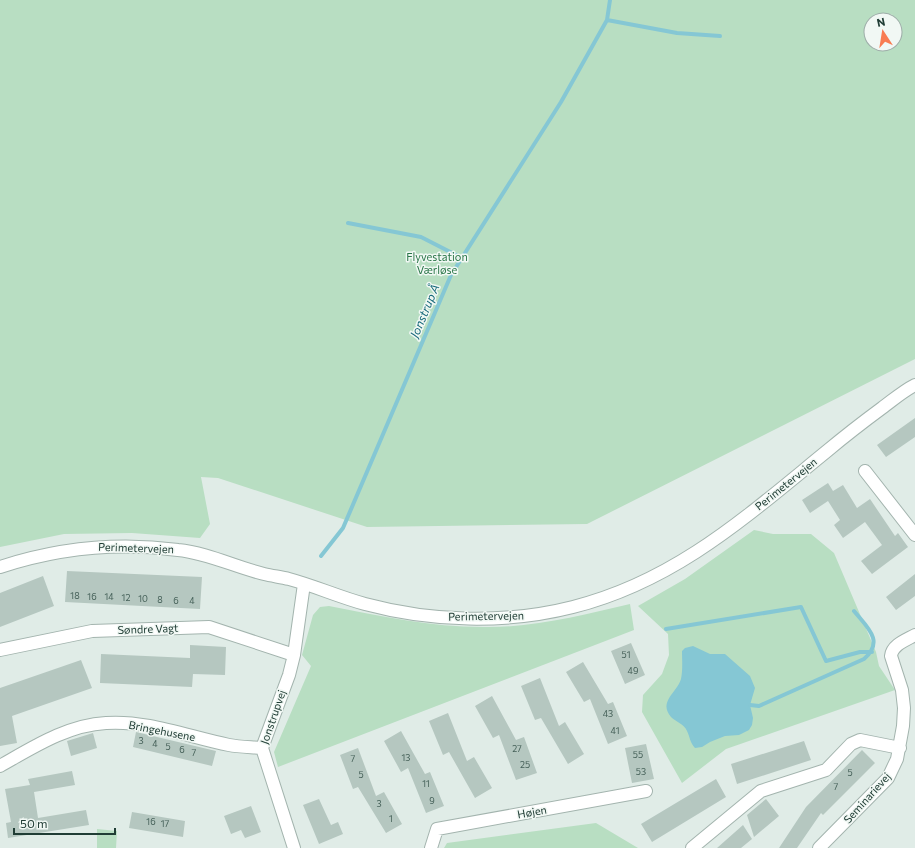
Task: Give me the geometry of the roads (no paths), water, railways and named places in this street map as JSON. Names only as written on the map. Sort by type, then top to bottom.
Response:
[{"type":"street","name":"Perimetervejen","points":[[0,567],[58,552],[95,547],[135,546],[180,550],[212,557],[247,569],[304,584],[365,604],[420,616],[473,618],[526,616],[574,607],[614,594],[682,562],[728,531],[847,434],[915,385]]},
{"type":"street","points":[[865,471],[915,535]]},
{"type":"street","name":"Jonstrupvej","points":[[294,848],[262,748],[289,675],[294,655],[304,584]]},
{"type":"street","name":"Søndre Vagt","points":[[0,650],[92,631],[209,627],[294,655]]},
{"type":"street","name":"Seminarievej","points":[[819,848],[888,778],[898,759],[904,708],[902,690],[891,656],[891,651],[894,647],[915,635]]},
{"type":"street","name":"Bringehusene","points":[[0,766],[46,741],[77,728],[106,723],[137,724],[230,745],[262,748]]},
{"type":"street","points":[[692,848],[761,791],[826,770],[851,744],[860,740],[900,748]]},
{"type":"street","name":"Højen","points":[[432,848],[437,829],[646,791]]},
{"type":"water","points":[[693,646],[710,654],[725,654],[750,676],[755,688],[750,705],[753,718],[752,725],[749,730],[739,735],[725,736],[702,747],[695,748],[686,729],[671,717],[667,706],[667,702],[681,679],[682,651],[685,648]]},
{"type":"waterway","name":"Jonstrup Å","points":[[321,556],[343,528],[451,275],[561,102],[607,20],[610,0]]},
{"type":"waterway","points":[[607,20],[677,33],[720,36]]},
{"type":"waterway","points":[[348,223],[421,237],[462,258]]},
{"type":"waterway","points":[[666,629],[801,607],[826,661],[860,652],[872,652]]},
{"type":"waterway","points":[[750,705],[759,706],[864,659],[873,646],[872,634],[854,611]]},
{"type":"park label","name":"Flyvestation Værløse","points":[[437,263]]}]
